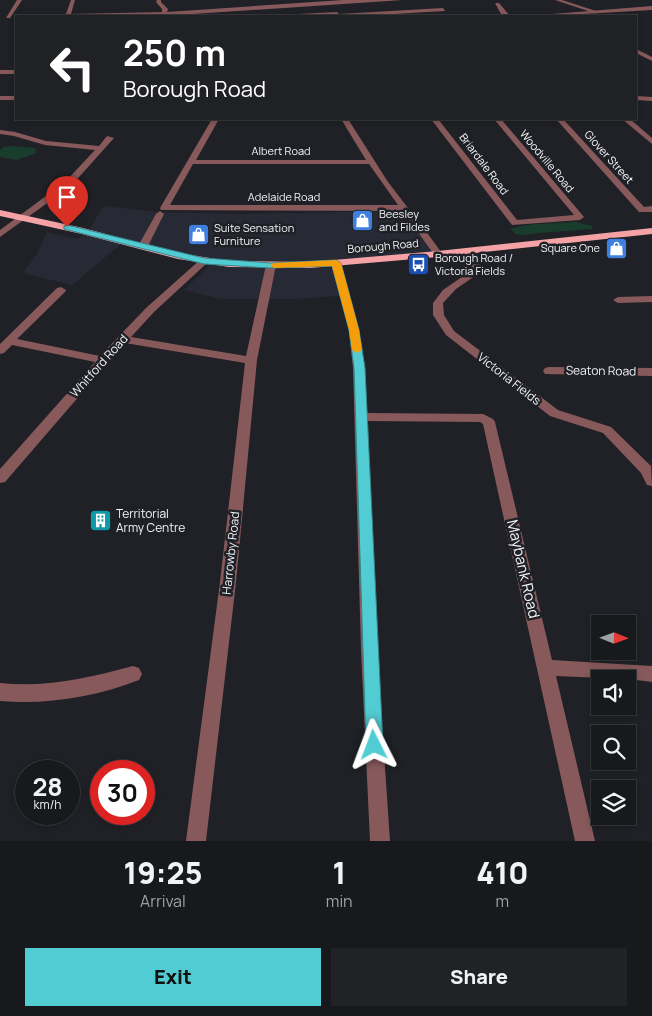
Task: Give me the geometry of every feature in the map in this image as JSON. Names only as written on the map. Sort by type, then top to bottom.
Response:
[{"type":"highway","name":"Borough Road","points":[[0,213],[204,261],[271,266],[336,263],[438,254],[652,231]]},
{"type":"street","points":[[8,17],[20,0]]},
{"type":"street","points":[[68,15],[73,0]]},
{"type":"street","points":[[159,0],[158,2],[165,9],[164,14]]},
{"type":"street","points":[[153,15],[344,1],[401,0]]},
{"type":"street","points":[[557,0],[596,12]]},
{"type":"street","points":[[337,15],[344,1]]},
{"type":"street","points":[[497,4],[506,15]]},
{"type":"street","points":[[337,15],[442,7],[446,15]]},
{"type":"street","points":[[576,15],[652,8]]},
{"type":"street","points":[[0,17],[15,17]]},
{"type":"street","points":[[637,52],[650,57]]},
{"type":"street","points":[[0,72],[15,72]]},
{"type":"street","points":[[0,98],[15,98]]},
{"type":"street","points":[[637,98],[652,99]]},
{"type":"street","points":[[144,246],[214,120]]},
{"type":"street","points":[[346,120],[385,183],[438,254]]},
{"type":"street","name":"Briardale Road","points":[[436,120],[515,224],[580,217]]},
{"type":"street","name":"Woodville Road","points":[[499,120],[580,217]]},
{"type":"street","name":"Glover Street","points":[[560,120],[642,210],[652,209]]},
{"type":"street","points":[[627,120],[652,142]]},
{"type":"street","points":[[0,132],[15,134],[45,143],[100,148]]},
{"type":"street","points":[[0,234],[68,184],[110,138]]},
{"type":"street","name":"Albert Road","points":[[190,162],[372,162]]},
{"type":"street","name":"Adelaide Road","points":[[162,211],[406,211]]},
{"type":"street","name":"Victoria Fields","points":[[469,251],[476,262],[476,270],[440,298],[437,308],[440,318],[450,333],[554,413],[607,430],[650,473]]},
{"type":"street","name":"Whitford Road","points":[[0,478],[102,360],[150,310],[204,261]]},
{"type":"street","points":[[336,263],[354,330],[359,368],[369,650],[380,841]]},
{"type":"street","name":"Harrowby Road","points":[[196,841],[228,582],[252,360],[271,266]]},
{"type":"street","points":[[0,350],[61,290]]},
{"type":"street","points":[[618,300],[652,298]]},
{"type":"street","points":[[123,339],[252,360]]},
{"type":"street","points":[[9,341],[102,360]]},
{"type":"street","name":"Seaton Road","points":[[549,371],[652,372]]},
{"type":"street","name":"Maybank Road","points":[[361,417],[483,418],[489,422],[585,841]]},
{"type":"street","points":[[546,668],[564,667],[652,674]]},
{"type":"street","points":[[0,692],[48,694],[82,689],[133,674]]},
{"type":"shaded area","points":[[104,206],[157,212],[235,214],[403,211],[432,252],[335,261],[339,296],[295,299],[220,299],[184,290],[215,260],[126,240],[72,285],[23,273],[37,254],[47,232],[77,239],[88,231]]},
{"type":"green space","points":[[4,147],[35,148],[36,153],[17,160],[0,157],[0,150]]},
{"type":"green space","points":[[575,222],[592,226],[592,229],[521,235],[515,234],[511,229],[535,224]]},
{"type":"slow traffic","points":[[274,265],[336,263],[354,330],[357,350]]},
{"type":"place","name":"Beesley and Fildes","points":[[363,220]]},
{"type":"place","name":"Suite Sensation Furniture","points":[[198,234]]},
{"type":"place","name":"Square One","points":[[616,248]]},
{"type":"place","name":"Borough Road / Victoria Fields","points":[[419,264]]},
{"type":"place","name":"Territorial Army Centre","points":[[100,521]]},
{"type":"route","points":[[67,227],[204,261],[271,266],[336,263],[354,330],[359,368],[374,745]]}]
